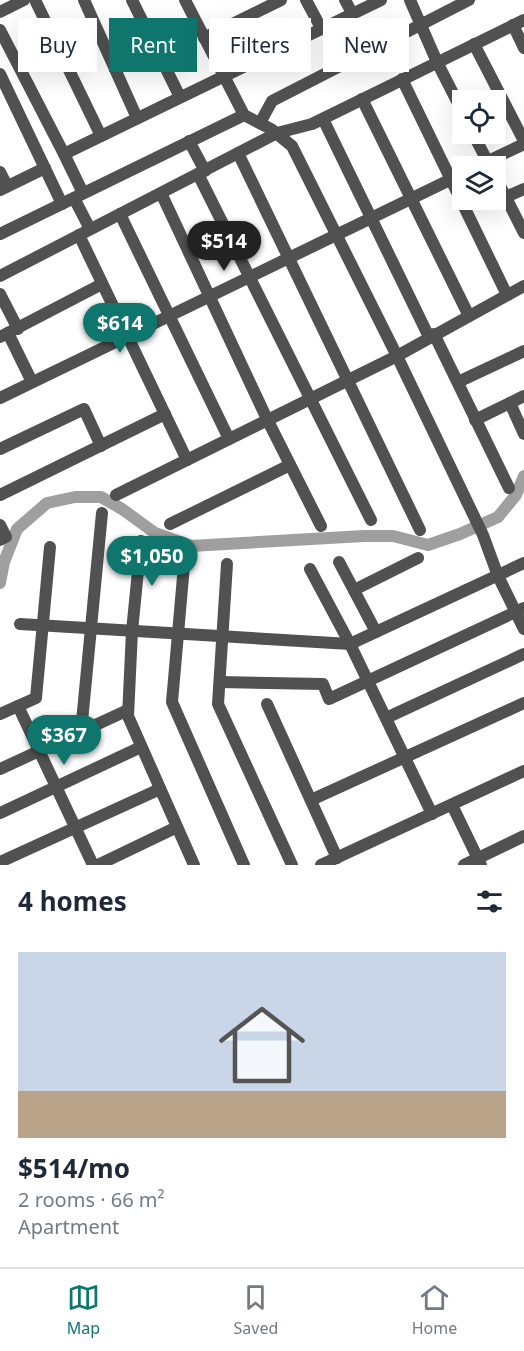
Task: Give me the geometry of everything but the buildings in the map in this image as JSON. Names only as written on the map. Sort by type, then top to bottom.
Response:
[{"type":"street","points":[[0,12],[24,0]]},
{"type":"street","points":[[35,0],[101,136]]},
{"type":"street","points":[[84,0],[137,118]]},
{"type":"street","points":[[132,0],[180,97]]},
{"type":"street","points":[[185,0],[244,115],[260,123],[292,146],[474,516],[498,576],[520,610],[524,629]]},
{"type":"street","points":[[204,38],[281,0]]},
{"type":"street","points":[[306,0],[321,28]]},
{"type":"street","points":[[345,0],[352,13]]},
{"type":"street","points":[[64,154],[381,0]]},
{"type":"street","points":[[410,0],[452,91]]},
{"type":"street","points":[[260,123],[272,101],[469,0]]},
{"type":"street","points":[[0,276],[238,153],[277,134],[323,119],[518,22],[524,48]]},
{"type":"street","points":[[0,30],[64,154],[90,229]]},
{"type":"street","points":[[474,44],[524,143],[501,156]]},
{"type":"street","points":[[0,74],[62,204]]},
{"type":"street","points":[[402,80],[452,168]]},
{"type":"street","points":[[363,99],[469,316]]},
{"type":"street","points":[[0,234],[244,115]]},
{"type":"street","points":[[323,119],[371,218],[458,382],[509,488]]},
{"type":"street","points":[[189,141],[250,277],[371,520]]},
{"type":"street","points":[[238,153],[420,530]]},
{"type":"street","points":[[0,172],[4,188],[45,168]]},
{"type":"street","points":[[0,398],[452,179]]},
{"type":"street","points":[[524,189],[506,197],[524,233]]},
{"type":"street","points":[[161,193],[267,419],[321,526]]},
{"type":"street","points":[[471,210],[507,295]]},
{"type":"street","points":[[120,214],[229,439]]},
{"type":"street","points":[[79,235],[187,460]]},
{"type":"street","points":[[8,333],[102,284]]},
{"type":"street","points":[[116,495],[397,356],[524,286]]},
{"type":"street","points":[[0,294],[8,333],[32,382]]},
{"type":"street","points":[[458,382],[524,351]]},
{"type":"street","points":[[475,420],[524,396]]},
{"type":"street","points":[[510,403],[524,434]]},
{"type":"street","points":[[0,449],[84,409],[101,446]]},
{"type":"street","points":[[0,495],[165,414]]},
{"type":"street","points":[[170,524],[290,465]]},
{"type":"street","points":[[81,732],[102,513]]},
{"type":"street","points":[[0,525],[6,537],[0,540]]},
{"type":"street","points":[[141,541],[132,631],[128,716],[193,865]]},
{"type":"street","points":[[0,714],[36,698],[50,547]]},
{"type":"street","points":[[185,554],[172,702],[244,865]]},
{"type":"street","points":[[354,591],[418,558]]},
{"type":"street","points":[[339,562],[376,632]]},
{"type":"street","points":[[20,624],[350,644],[524,563]]},
{"type":"street","points":[[227,564],[219,704],[292,865]]},
{"type":"street","points":[[310,569],[369,682],[432,814]]},
{"type":"street","points":[[220,682],[323,684],[329,699],[520,610]]},
{"type":"street","points":[[386,718],[524,654]]},
{"type":"street","points":[[311,800],[524,703]]},
{"type":"street","points":[[267,704],[311,800],[330,862],[524,771]]},
{"type":"street","points":[[18,706],[93,865]]},
{"type":"street","points":[[0,769],[128,710]]},
{"type":"street","points":[[0,813],[141,747]]},
{"type":"street","points":[[0,862],[160,789]]},
{"type":"street","points":[[452,805],[480,862]]},
{"type":"street","points":[[99,865],[177,827]]},
{"type":"street","points":[[464,865],[480,862],[524,836]]},
{"type":"waterway","points":[[0,583],[4,562],[17,529],[47,503],[75,497],[101,497],[155,533],[191,546],[364,536],[393,536],[428,545],[498,517],[516,495],[524,476]]}]
